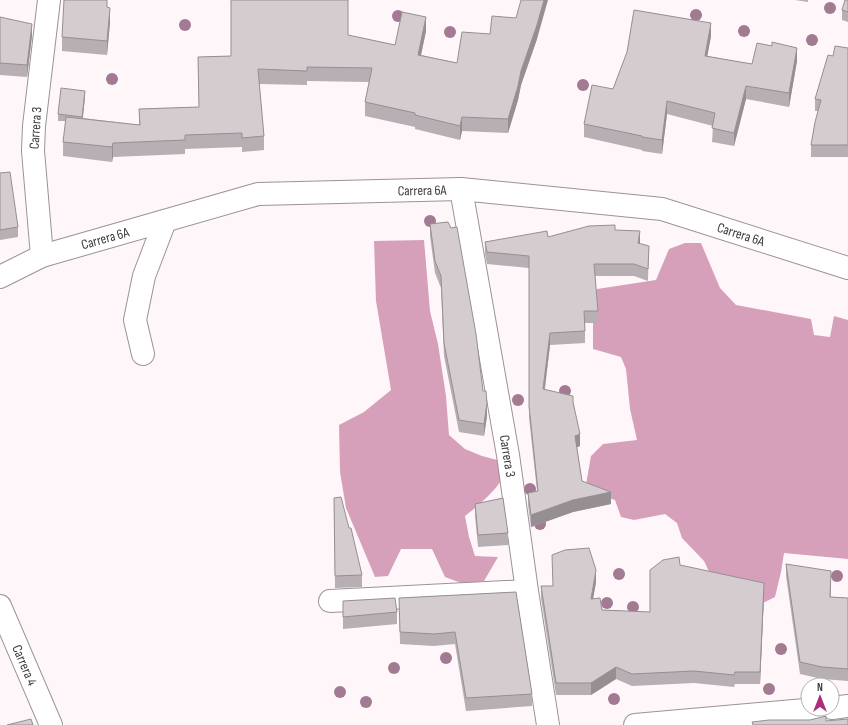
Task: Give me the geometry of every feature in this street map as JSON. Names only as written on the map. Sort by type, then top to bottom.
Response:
[{"type":"main road","name":"Carrera 3","points":[[42,256],[33,151],[34,126],[49,0]]},
{"type":"main road","name":"Carrera 3","points":[[461,189],[508,455],[548,725]]},
{"type":"main road","name":"Carrera 6A","points":[[0,276],[42,256],[258,194],[461,189],[662,209],[848,268]]},
{"type":"main road","points":[[143,354],[135,320],[144,276],[165,221]]},
{"type":"main road","points":[[330,601],[527,591]]},
{"type":"main road","name":"Carrera 4","points":[[0,606],[50,725]]},
{"type":"main road","points":[[635,725],[800,710]]},
{"type":"shaded area","points":[[424,240],[430,311],[438,344],[446,396],[449,435],[465,449],[482,456],[501,461],[502,477],[497,487],[465,516],[469,537],[475,556],[498,557],[484,581],[464,584],[445,577],[432,549],[401,549],[388,576],[375,577],[346,508],[340,472],[339,425],[364,412],[391,390],[376,301],[374,241]]},
{"type":"shaded area","points":[[685,243],[701,243],[720,288],[736,305],[811,319],[814,335],[830,337],[834,316],[848,320],[848,559],[784,553],[775,597],[753,608],[712,578],[704,561],[682,538],[677,523],[665,514],[634,520],[621,517],[615,500],[585,490],[591,456],[603,444],[637,440],[630,409],[626,369],[621,357],[593,349],[593,322],[597,289],[656,280],[669,249]]},
{"type":"building","points":[[64,0],[107,0],[107,7],[110,8],[107,41],[62,37]]},
{"type":"building","points":[[231,0],[348,0],[348,35],[395,45],[402,12],[426,17],[418,55],[457,63],[462,32],[490,34],[492,16],[516,18],[521,0],[544,0],[521,71],[508,119],[462,117],[460,126],[415,115],[415,113],[365,102],[372,68],[307,67],[307,71],[258,69],[264,136],[242,138],[242,133],[185,135],[185,140],[113,143],[112,147],[63,142],[66,117],[140,125],[139,109],[199,107],[198,57],[231,56]]},
{"type":"building","points":[[845,0],[848,0],[848,12],[842,10]]},
{"type":"building","points":[[634,10],[711,23],[705,56],[752,64],[757,43],[772,46],[772,42],[797,48],[789,93],[746,86],[734,133],[712,128],[715,113],[667,101],[662,140],[584,124],[592,85],[613,89],[627,52]]},
{"type":"building","points":[[0,17],[32,24],[27,65],[0,63]]},
{"type":"building","points":[[835,46],[848,48],[848,145],[811,145],[821,100],[815,99],[828,55],[833,56]]},
{"type":"building","points":[[61,88],[85,91],[82,117],[58,114]]},
{"type":"building","points":[[10,172],[18,227],[0,230],[0,173]]},
{"type":"building","points":[[448,222],[451,228],[457,227],[476,334],[483,391],[486,391],[487,403],[484,424],[459,420],[444,343],[441,276],[435,261],[430,224]]},
{"type":"building","points":[[615,225],[615,230],[640,231],[638,243],[649,246],[648,269],[634,264],[594,264],[598,311],[584,311],[585,331],[550,333],[543,389],[573,396],[580,434],[575,436],[582,481],[611,492],[573,500],[531,515],[528,493],[538,491],[529,406],[529,256],[487,252],[485,242],[547,231],[548,237],[589,226]]},
{"type":"building","points":[[341,497],[349,528],[351,528],[362,575],[335,576],[334,498]]},
{"type":"building","points":[[503,498],[508,533],[478,535],[475,504]]},
{"type":"building","points":[[589,548],[596,570],[591,599],[600,598],[602,610],[650,612],[650,570],[663,560],[679,557],[680,565],[764,583],[760,672],[735,672],[734,675],[694,671],[632,674],[616,667],[591,683],[556,683],[541,586],[553,586],[552,555],[565,550]]},
{"type":"building","points":[[786,564],[831,571],[830,597],[848,598],[848,669],[822,667],[800,662]]},
{"type":"building","points":[[516,592],[532,694],[466,698],[455,632],[434,634],[400,632],[399,598]]},
{"type":"building","points":[[395,598],[397,612],[343,617],[343,601]]},
{"type":"building","points":[[822,717],[826,717],[826,721],[848,719],[848,725],[753,725],[752,722],[769,720],[810,720]]},
{"type":"building","points":[[31,719],[33,725],[7,725]]}]
